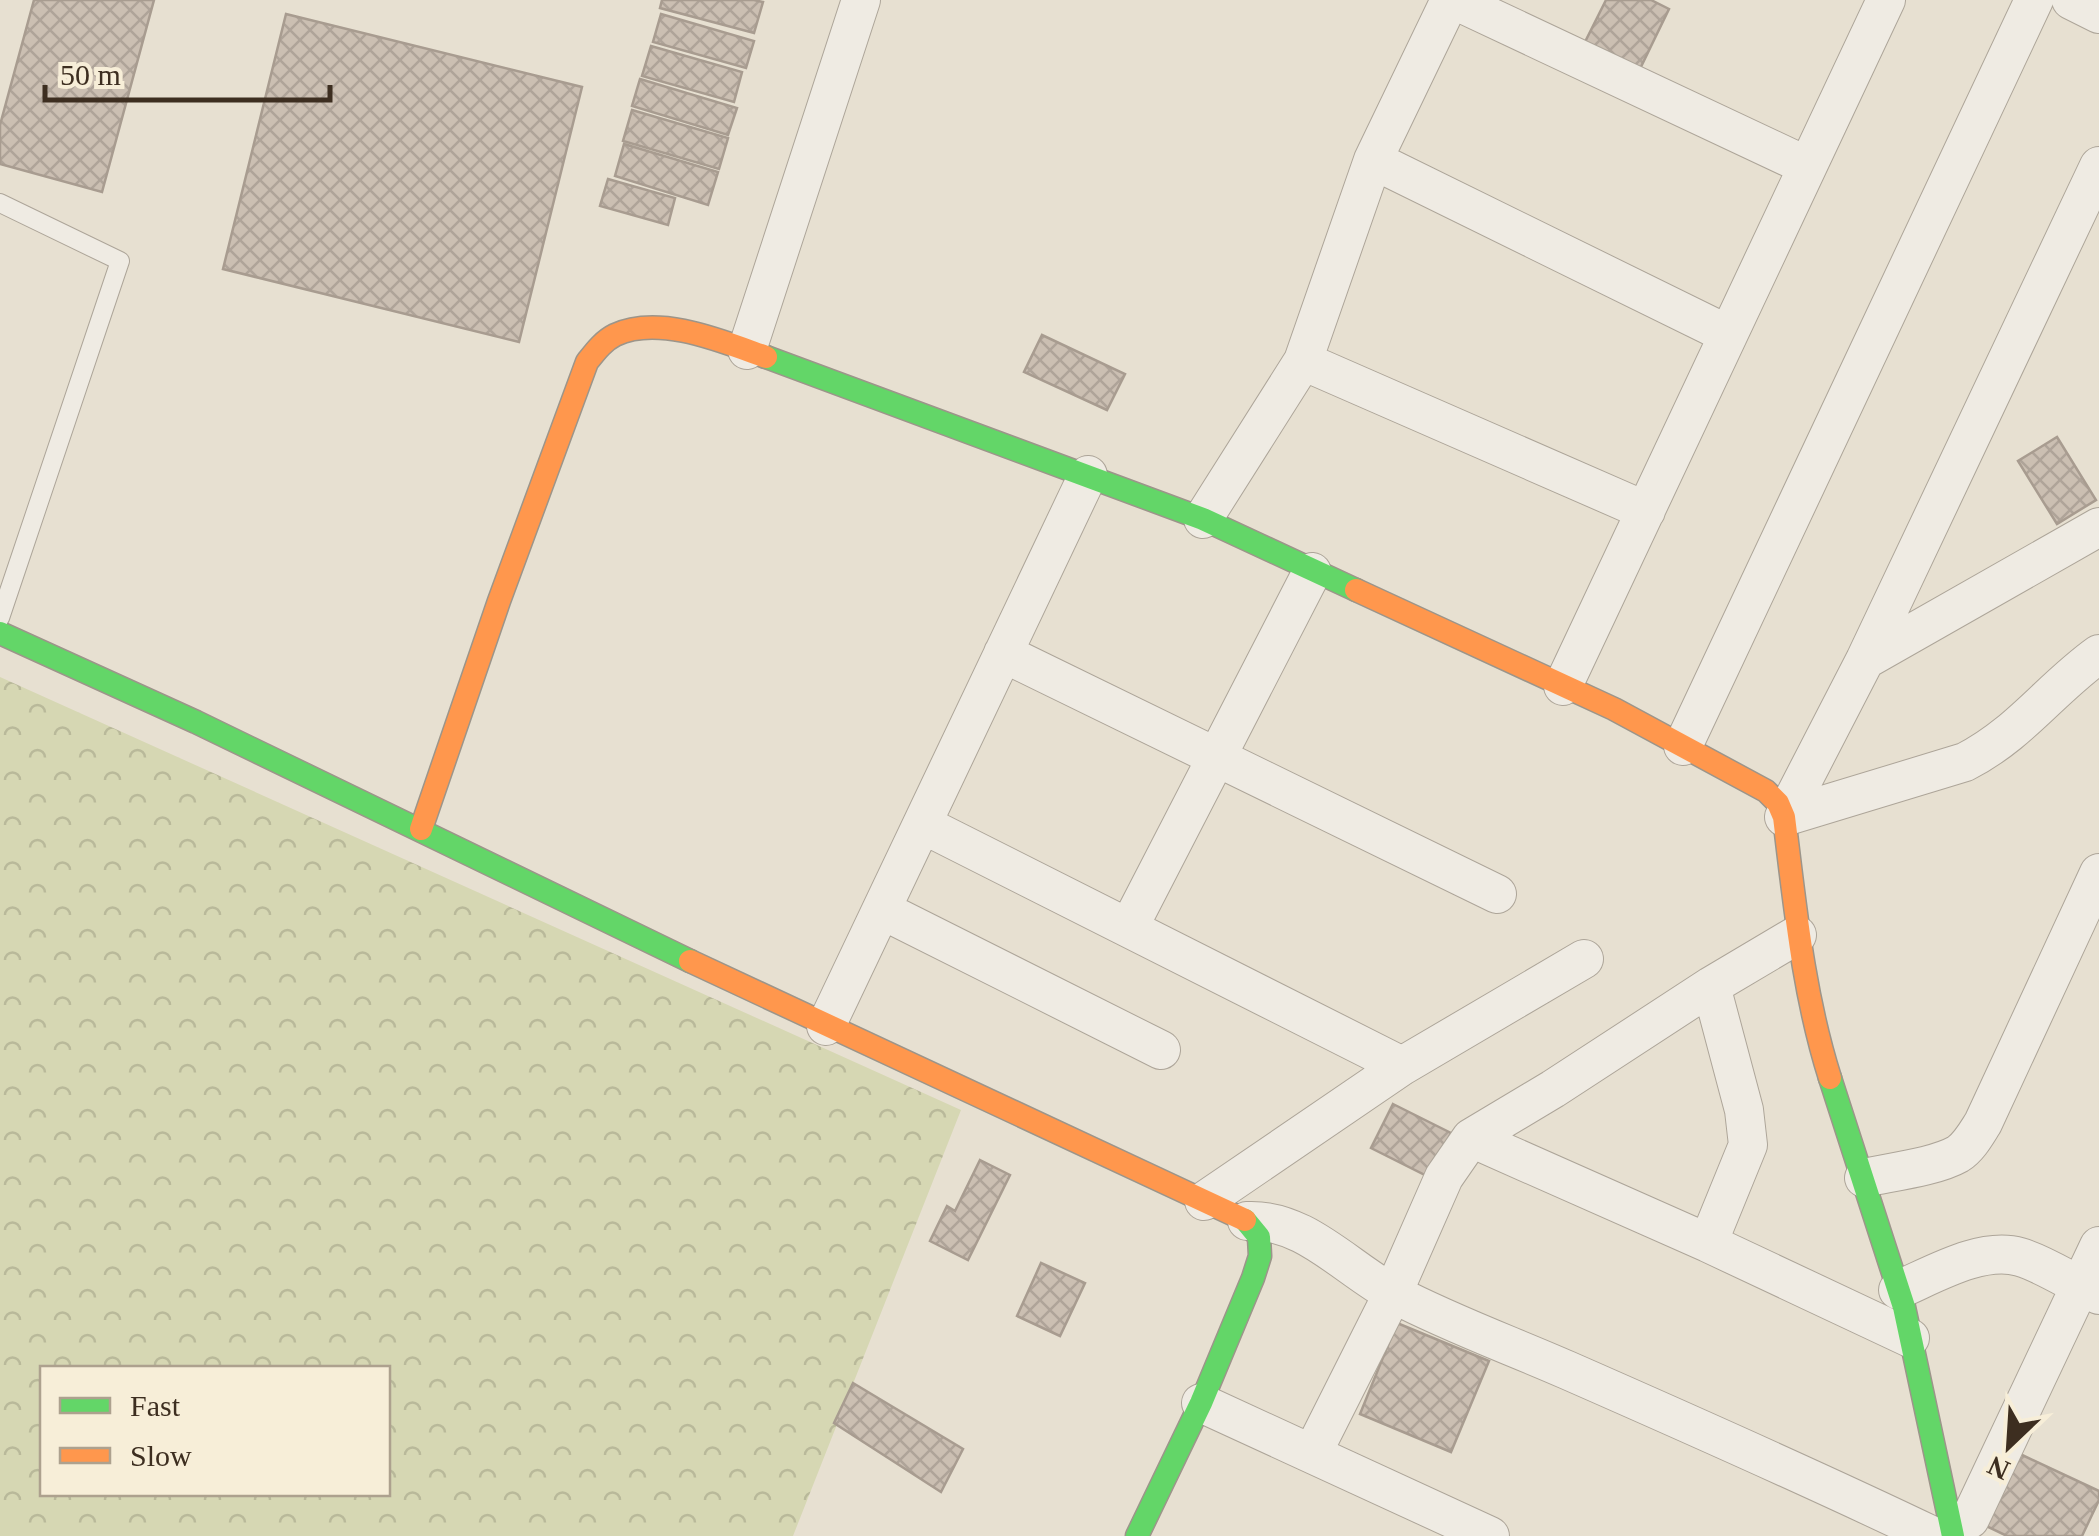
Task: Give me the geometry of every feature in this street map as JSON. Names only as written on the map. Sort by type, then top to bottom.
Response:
[{"type":"street","points":[[747,350],[861,0]]},
{"type":"street","points":[[1203,519],[1303,360],[1373,160],[1452,0],[1807,166]]},
{"type":"street","points":[[1563,686],[1886,0]]},
{"type":"street","points":[[1683,746],[2034,0]]},
{"type":"street","points":[[2071,0],[2099,14]]},
{"type":"street","points":[[1373,160],[1727,334]]},
{"type":"street","points":[[1784,818],[1865,660],[2099,166]]},
{"type":"street","points":[[421,829],[499,601],[588,362],[603,342],[620,332],[646,329],[693,334],[747,350],[1203,519],[1614,709],[1766,791],[1778,804],[1784,818],[1797,935],[1817,1038],[1898,1290],[1962,1528]]},
{"type":"street","points":[[1303,360],[1646,511]]},
{"type":"street","points":[[826,1026],[1088,475]]},
{"type":"street","points":[[1865,660],[2099,527]]},
{"type":"street","points":[[1129,927],[1312,572]]},
{"type":"street","points":[[0,633],[421,829],[826,1026],[1247,1221],[1262,1220],[1310,1239],[1392,1293],[1816,1479],[1932,1536]]},
{"type":"street","points":[[1003,654],[1496,894]]},
{"type":"street","points":[[1784,818],[1976,756],[2008,737],[2079,668],[2099,654]]},
{"type":"street","points":[[922,824],[1402,1066]]},
{"type":"street","points":[[1864,1178],[1944,1159],[1969,1144],[1983,1123],[2099,873]]},
{"type":"street","points":[[882,910],[1162,1050]]},
{"type":"street","points":[[1312,1454],[1444,1177],[1471,1138],[1797,935]]},
{"type":"street","points":[[1204,1201],[1402,1066],[1584,959]]},
{"type":"street","points":[[1708,1242],[1748,1145],[1744,1110],[1711,986]]},
{"type":"street","points":[[1471,1138],[1708,1242],[1910,1338]]},
{"type":"street","points":[[1138,1536],[1201,1403],[1260,1256],[1259,1238],[1247,1221]]},
{"type":"street","points":[[1962,1528],[2089,1291],[2099,1246]]},
{"type":"street","points":[[1898,1290],[1966,1262],[2005,1255],[2035,1263],[2089,1291]]},
{"type":"street","points":[[1201,1403],[1490,1536]]},
{"type":"lane","points":[[0,203],[120,261],[0,618]]},
{"type":"green space","points":[[0,677],[961,1110],[793,1536],[0,1536]]},
{"type":"building","points":[[34,0],[154,0],[102,192],[0,164],[0,125]]},
{"type":"building","points":[[662,0],[763,2],[754,33],[660,8]]},
{"type":"building","points":[[1606,0],[1651,0],[1669,9],[1637,75],[1582,48]]},
{"type":"building","points":[[286,14],[582,87],[519,342],[223,269]]},
{"type":"building","points":[[661,14],[754,41],[746,68],[653,42]]},
{"type":"building","points":[[651,46],[742,72],[734,102],[642,76]]},
{"type":"building","points":[[640,79],[737,108],[728,135],[632,106]]},
{"type":"building","points":[[632,110],[728,138],[719,169],[623,141]]},
{"type":"building","points":[[624,144],[718,172],[708,205],[615,176]]},
{"type":"building","points":[[608,179],[675,198],[668,225],[600,206]]},
{"type":"building","points":[[1042,335],[1125,374],[1107,410],[1024,372]]},
{"type":"building","points":[[2057,437],[2096,500],[2057,524],[2018,461]]},
{"type":"building","points":[[1393,1104],[1451,1133],[1429,1177],[1371,1148]]},
{"type":"building","points":[[980,1160],[1010,1175],[968,1260],[930,1241],[947,1206],[955,1211]]},
{"type":"building","points":[[1041,1263],[1085,1283],[1060,1336],[1017,1316]]},
{"type":"building","points":[[1397,1323],[1489,1361],[1451,1452],[1360,1414]]},
{"type":"building","points":[[853,1383],[963,1449],[941,1492],[834,1423]]},
{"type":"building","points":[[2020,1454],[2099,1491],[2099,1500],[2082,1536],[2007,1536],[1986,1526]]},
{"type":"traffic: fast","points":[[766,357],[1203,519],[1356,590]]},
{"type":"traffic: fast","points":[[0,633],[196,722],[690,961]]},
{"type":"traffic: fast","points":[[1830,1078],[1904,1307],[1953,1536]]},
{"type":"traffic: fast","points":[[1137,1536],[1201,1403],[1253,1278],[1260,1256],[1259,1237],[1245,1220]]},
{"type":"traffic: slow","points":[[421,829],[587,362],[615,335],[651,327],[691,332],[766,357]]},
{"type":"traffic: slow","points":[[1356,590],[1614,709],[1766,791],[1778,803],[1784,817],[1806,981],[1830,1078]]},
{"type":"traffic: slow","points":[[690,961],[1245,1220]]}]
